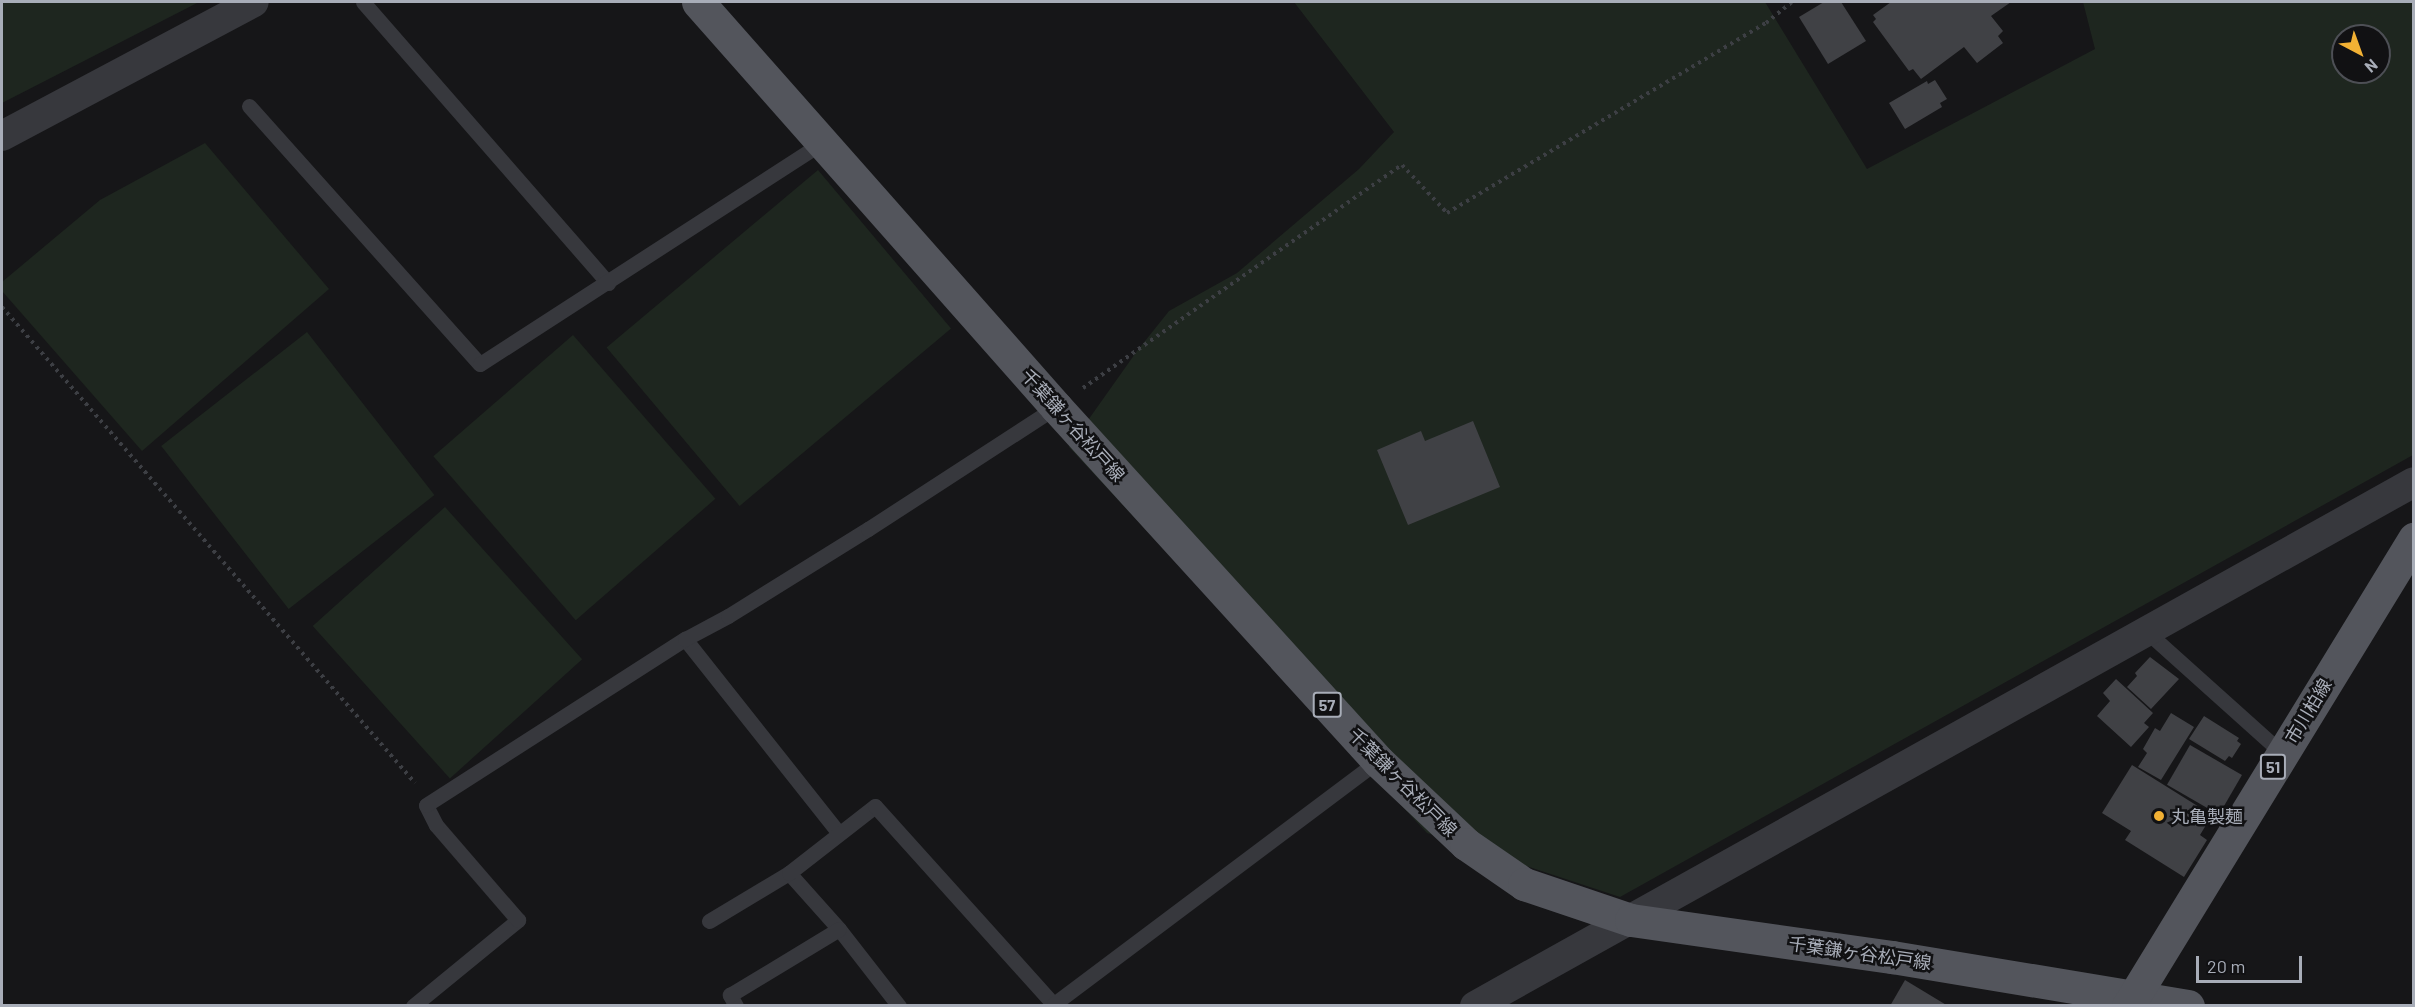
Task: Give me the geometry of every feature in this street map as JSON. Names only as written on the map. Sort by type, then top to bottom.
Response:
[{"type":"main road","name":"千葉鎌ヶ谷松戸線","points":[[698,2],[1056,407],[1378,761],[1466,844],[1524,884],[1631,920],[1892,957],[2131,1001],[2188,1005]]},
{"type":"main road","name":"市川柏線","points":[[2131,1001],[2414,539]]},
{"type":"street","points":[[2,136],[254,2]]},
{"type":"street","points":[[1475,1005],[2414,482]]},
{"type":"lane","points":[[363,2],[608,283]]},
{"type":"lane","points":[[249,106],[480,364],[822,143]]},
{"type":"lane","points":[[413,1005],[518,920],[436,825],[426,805],[685,639],[728,616],[858,536],[1056,407]]},
{"type":"lane","points":[[2146,632],[2282,753]]},
{"type":"lane","points":[[685,639],[839,833]]},
{"type":"lane","points":[[709,921],[789,873],[875,806],[1055,1005],[1378,761]]},
{"type":"lane","points":[[789,873],[839,929],[899,1005]]},
{"type":"lane","points":[[735,1005],[730,995],[839,929]]},
{"type":"path","points":[[1056,407],[1402,165],[1447,213],[1766,23],[1792,2]]},
{"type":"path","points":[[2,307],[421,790],[426,805]]},
{"type":"shaded area","points":[[2,2],[199,2],[2,103]]},
{"type":"shaded area","points":[[1294,2],[1765,2],[1867,169],[2095,49],[2083,2],[2413,2],[2413,455],[1620,897],[1427,833],[1069,447],[1137,351],[1169,311],[1237,273],[1359,169],[1394,132]]},
{"type":"shaded area","points":[[205,143],[329,289],[142,451],[2,291],[2,282],[100,200]]},
{"type":"shaded area","points":[[818,170],[951,329],[740,506],[607,347]]},
{"type":"shaded area","points":[[307,332],[434,495],[289,609],[161,446]]},
{"type":"shaded area","points":[[573,335],[715,499],[576,620],[433,456]]},
{"type":"shaded area","points":[[445,507],[582,659],[450,778],[313,626]]},
{"type":"building","points":[[1824,2],[1841,2],[1866,41],[1828,64],[1799,17]]},
{"type":"building","points":[[1891,2],[2011,2],[1991,16],[2003,31],[1998,36],[2003,43],[1977,63],[1964,47],[1921,79],[1913,69],[1909,71],[1873,22],[1876,19],[1873,15]]},
{"type":"building","points":[[1935,80],[1947,99],[1940,103],[1942,107],[1905,129],[1889,103],[1927,81],[1928,84]]},
{"type":"building","points":[[1473,421],[1500,487],[1408,525],[1377,450],[1421,431],[1425,441]]},
{"type":"building","points":[[2150,657],[2179,679],[2151,709],[2127,687],[2137,676],[2135,673]]},
{"type":"building","points":[[2116,679],[2153,713],[2144,723],[2149,727],[2131,747],[2097,716],[2110,701],[2103,693]]},
{"type":"building","points":[[2171,713],[2194,727],[2161,780],[2138,767],[2147,753],[2143,749],[2155,728],[2160,731]]},
{"type":"building","points":[[2204,716],[2239,738],[2237,741],[2241,744],[2232,758],[2229,756],[2225,761],[2189,739]]},
{"type":"building","points":[[2190,745],[2242,775],[2219,815],[2167,785]]},
{"type":"building","points":[[2132,765],[2212,815],[2200,835],[2207,840],[2184,877],[2125,840],[2131,831],[2102,813]]},
{"type":"building","points":[[1905,980],[1948,1006],[1890,1006]]},
{"type":"place","name":"丸亀製麺","points":[[2159,816]]}]
